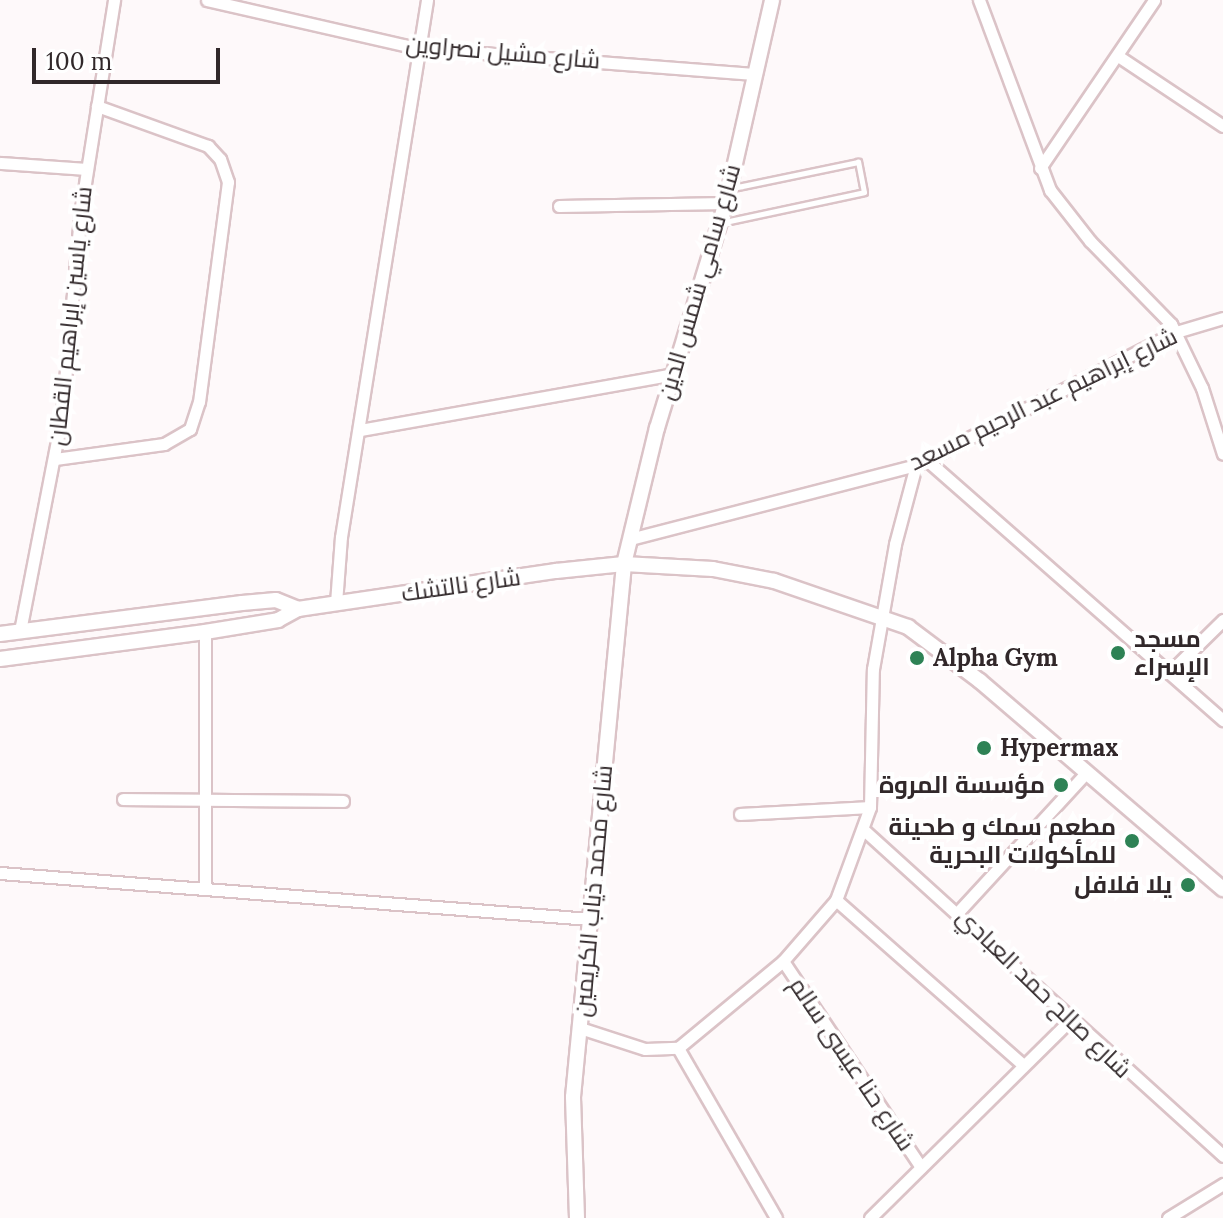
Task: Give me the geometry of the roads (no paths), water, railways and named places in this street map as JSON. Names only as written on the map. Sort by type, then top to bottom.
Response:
[{"type":"main road","name":"شارع سامي شمس الدين","points":[[624,564],[673,374],[727,195],[772,0]]},
{"type":"main road","name":"شارع نالتشك","points":[[0,659],[278,620],[298,609],[336,603],[624,564],[713,569],[774,581],[884,617],[935,645],[1223,889]]},
{"type":"main road","name":"شارع محمد ذياب الكريمين","points":[[577,1218],[573,1097],[624,564]]},
{"type":"main road","name":"شارع نالتشك","points":[[0,634],[276,600],[298,609]]},
{"type":"street","name":"شارع ياسين إبراهيم القطان","points":[[20,631],[33,544],[55,459],[85,169],[114,0]]},
{"type":"street","name":"شارع مشيل نصراوين","points":[[207,0],[416,48],[755,74]]},
{"type":"street","points":[[336,603],[416,48],[427,0]]},
{"type":"street","points":[[979,0],[1040,168],[1073,221],[1176,332],[1223,454]]},
{"type":"street","points":[[1040,168],[1154,0]]},
{"type":"street","points":[[1118,56],[1223,126]]},
{"type":"street","points":[[55,459],[164,444],[190,429],[199,402],[228,182],[220,159],[208,146],[97,106]]},
{"type":"street","points":[[0,163],[85,169]]},
{"type":"street","points":[[559,206],[727,195]]},
{"type":"street","name":"شارع إبراهيم عبد الرحيم مسعد","points":[[630,539],[922,463],[1176,332],[1223,318]]},
{"type":"street","points":[[360,430],[673,374]]},
{"type":"street","points":[[580,1028],[645,1049],[678,1048],[783,961],[836,900],[865,831],[870,807],[873,669],[922,463],[1223,720]]},
{"type":"street","points":[[1169,673],[1223,620]]},
{"type":"street","points":[[205,632],[205,888]]},
{"type":"street","points":[[959,911],[1086,773]]},
{"type":"street","points":[[123,799],[343,801]]},
{"type":"street","points":[[740,814],[870,807]]},
{"type":"street","name":"شارع صالح حمد العبادي","points":[[865,831],[959,911],[1069,1021],[1223,1156]]},
{"type":"street","points":[[0,873],[590,919]]},
{"type":"street","points":[[836,900],[1023,1065]]},
{"type":"street","name":"شارع حنا عيسى سالم","points":[[783,961],[921,1167]]},
{"type":"street","points":[[870,1218],[1069,1021]]},
{"type":"street","points":[[678,1048],[776,1218]]},
{"type":"street","points":[[1168,1218],[1223,1184]]},
{"type":"lane","points":[[719,224],[864,192],[858,162],[727,195]]},
{"type":"place","name":"مسجد الإسراء","points":[[1118,653]]},
{"type":"place","name":"Alpha Gym","points":[[917,658]]},
{"type":"place","name":"Hypermax","points":[[984,748]]},
{"type":"place","name":"مؤسسة المروة","points":[[1061,785]]},
{"type":"place","name":"مطعم سمك و طحينة للمأكولات البحرية","points":[[1132,841]]},
{"type":"place","name":"يلا فلافل","points":[[1188,885]]}]
